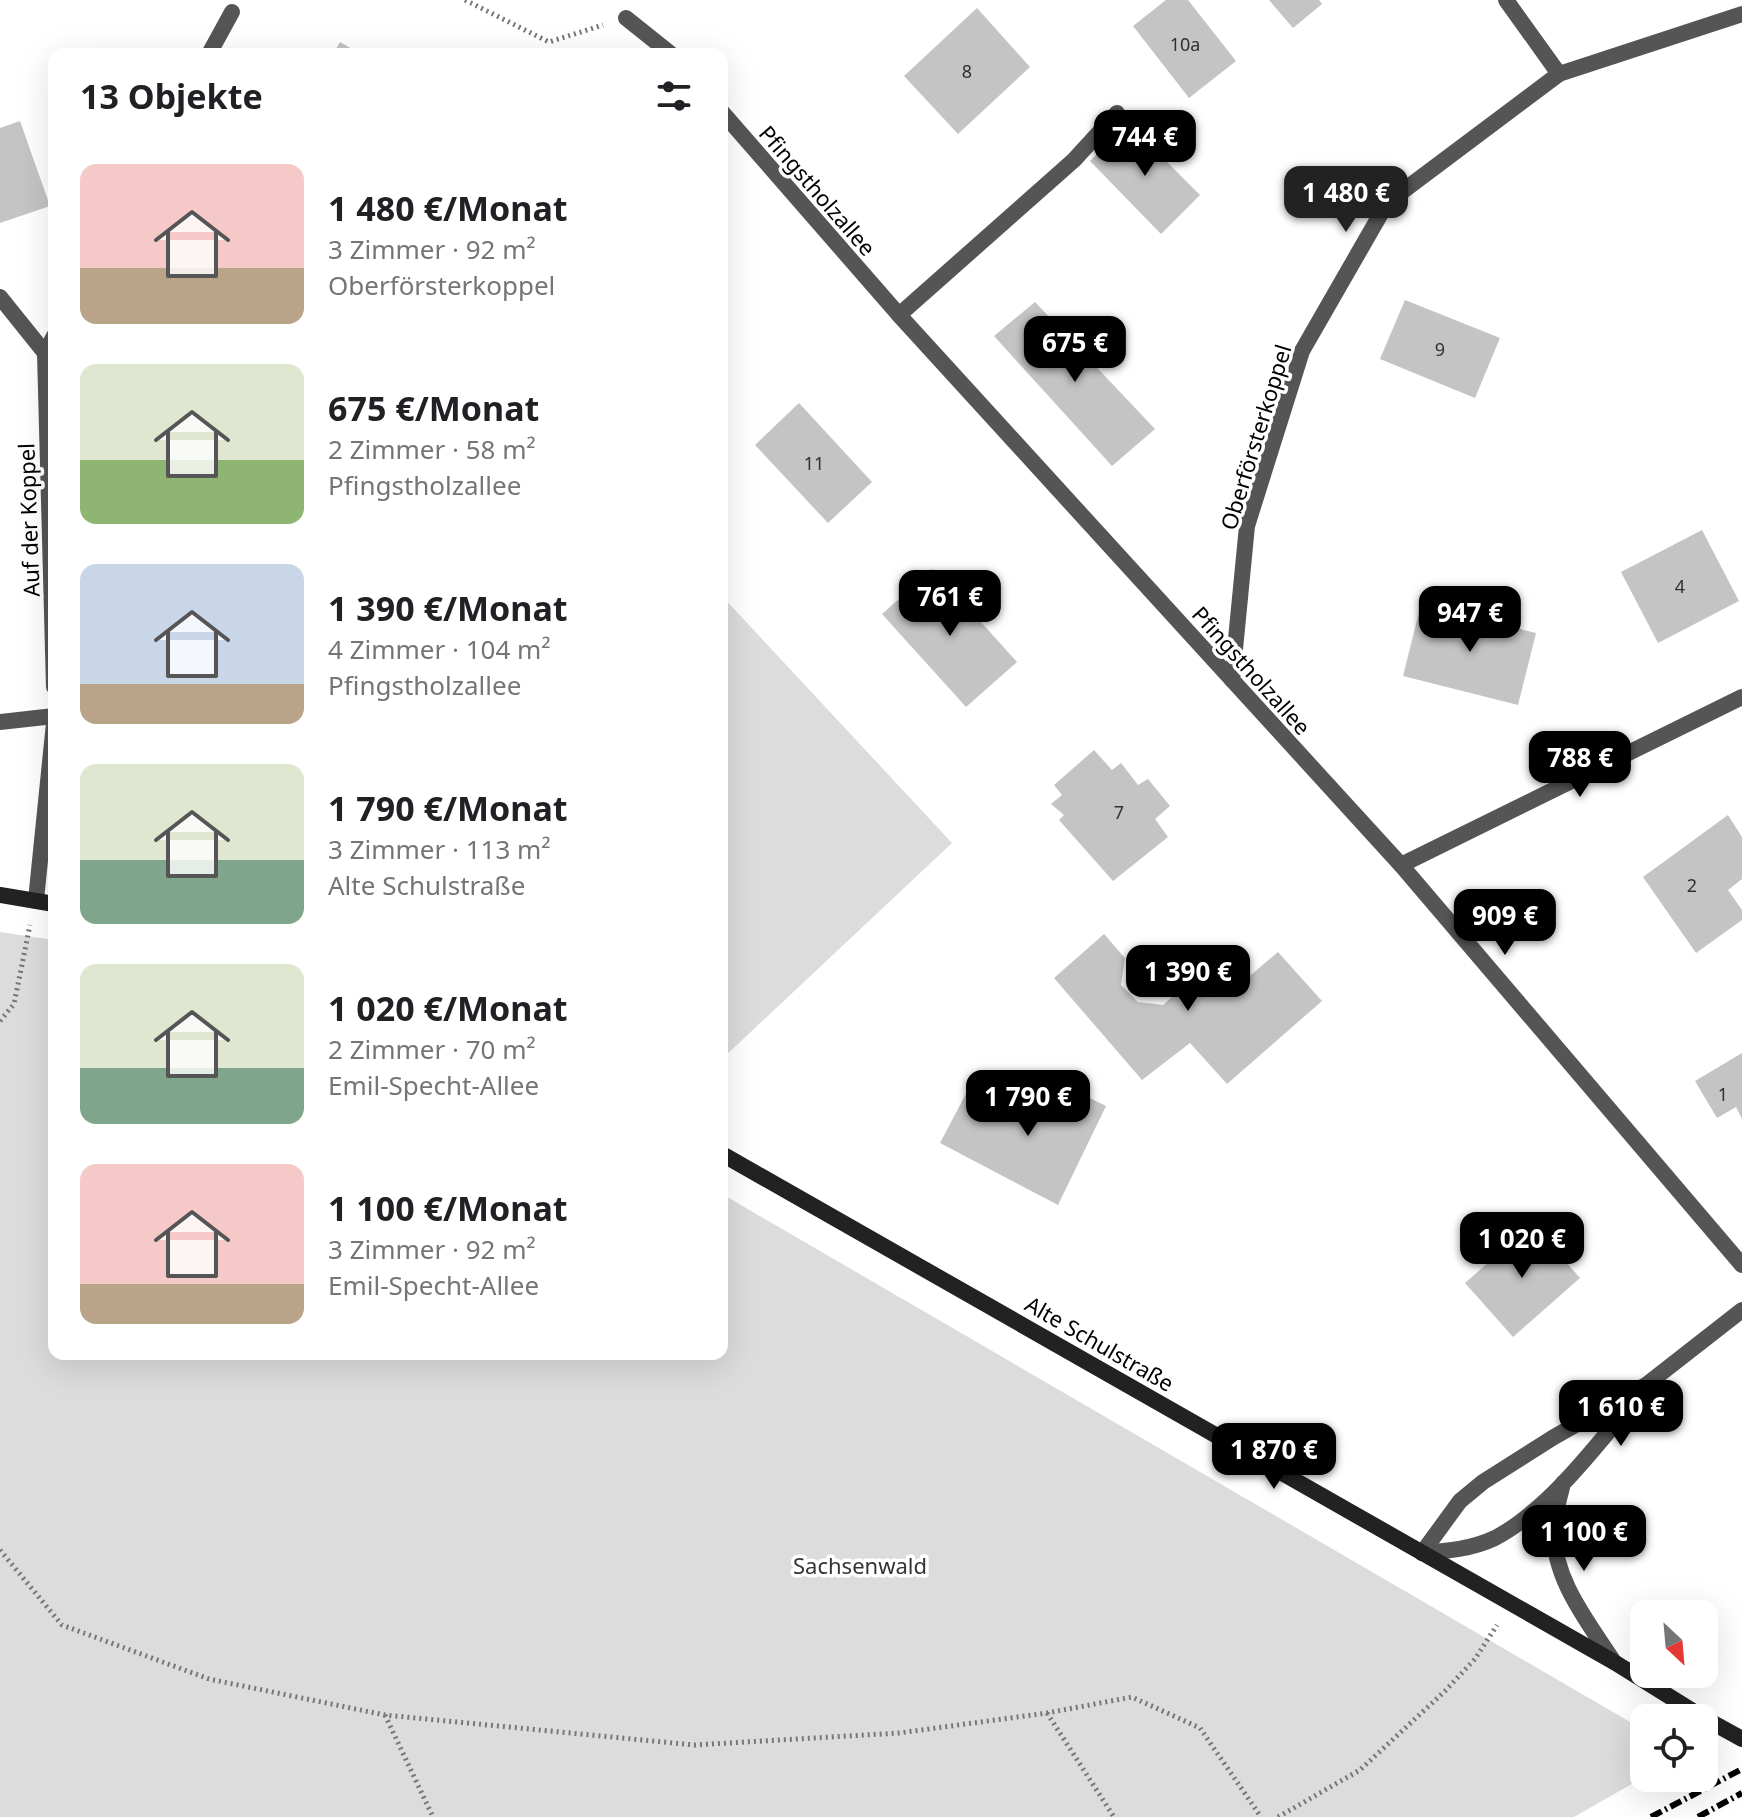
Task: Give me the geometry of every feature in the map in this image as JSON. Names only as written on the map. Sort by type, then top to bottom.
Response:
[{"type":"main road","points":[[0,895],[48,903]]},
{"type":"main road","name":"Alte Schulstraße","points":[[728,1157],[1614,1662],[1681,1704]]},
{"type":"main road","name":"Alte Schulstraße","points":[[1718,1726],[1742,1739]]},
{"type":"street","points":[[1506,0],[1559,74]]},
{"type":"street","points":[[212,48],[232,12]]},
{"type":"street","name":"Oberförsterkoppel","points":[[1232,680],[1247,526],[1302,351],[1387,203],[1559,74],[1742,14]]},
{"type":"street","points":[[626,18],[664,48]]},
{"type":"street","points":[[899,315],[1074,160],[1117,113]]},
{"type":"street","name":"Pfingstholzallee","points":[[728,119],[899,315],[1401,865],[1742,1265]]},
{"type":"street","points":[[0,297],[45,353]]},
{"type":"street","name":"Auf der Koppel","points":[[48,347],[45,353],[48,464]]},
{"type":"street","points":[[1401,865],[1742,697]]},
{"type":"street","points":[[0,722],[48,717]]},
{"type":"street","points":[[36,900],[48,782]]},
{"type":"street","points":[[1422,1553],[1460,1501],[1483,1482],[1646,1385],[1742,1310]]},
{"type":"street","points":[[1422,1553],[1469,1547],[1495,1538],[1517,1524],[1590,1454],[1646,1385]]},
{"type":"street","points":[[1563,1481],[1554,1527],[1561,1572],[1577,1606],[1614,1662]]},
{"type":"path","points":[[465,0],[549,42],[626,18]]},
{"type":"path","points":[[0,1021],[14,1004],[36,900]]},
{"type":"path","points":[[0,1550],[62,1625],[209,1679],[385,1715],[694,1745],[899,1733],[1047,1713],[1132,1697],[1200,1728],[1261,1817]]},
{"type":"path","points":[[1278,1817],[1360,1770],[1475,1659],[1510,1603]]},
{"type":"path","points":[[1047,1713],[1114,1817]]},
{"type":"path","points":[[385,1715],[433,1817]]},
{"type":"green space","points":[[728,602],[952,843],[728,1053]]},
{"type":"green space","name":"Sachsenwald","points":[[0,932],[48,939],[48,1360],[728,1360],[728,1197],[1630,1722],[1630,1785],[1574,1817],[0,1817]]},
{"type":"building","points":[[1166,0],[1188,0],[1236,61],[1189,98],[1133,26]]},
{"type":"building","points":[[1269,0],[1319,0],[1322,4],[1293,28]]},
{"type":"building","points":[[977,8],[1030,67],[958,134],[904,76]]},
{"type":"building","points":[[340,42],[350,48],[336,48]]},
{"type":"building","points":[[20,121],[48,207],[0,223],[0,128]]},
{"type":"building","points":[[1128,123],[1200,195],[1161,234],[1090,161]]},
{"type":"building","points":[[1405,300],[1500,338],[1475,398],[1380,359]]},
{"type":"building","points":[[1035,302],[1155,429],[1112,466],[994,336]]},
{"type":"building","points":[[799,403],[872,482],[828,523],[755,445]]},
{"type":"building","points":[[1702,530],[1739,601],[1658,643],[1621,572]]},
{"type":"building","points":[[933,569],[1017,662],[966,707],[882,614]]},
{"type":"building","points":[[1421,604],[1536,633],[1518,705],[1403,676]]},
{"type":"building","points":[[1094,750],[1112,770],[1121,763],[1138,785],[1148,779],[1170,806],[1155,819],[1168,837],[1113,881],[1059,820],[1064,815],[1051,804],[1062,795],[1054,785]]},
{"type":"building","points":[[1728,815],[1742,837],[1742,879],[1728,890],[1742,910],[1742,920],[1696,953],[1643,877]]},
{"type":"building","points":[[1104,934],[1125,958],[1121,985],[1138,1002],[1163,1005],[1201,971],[1224,998],[1278,952],[1322,1001],[1227,1084],[1190,1043],[1142,1080],[1054,978]]},
{"type":"building","points":[[1742,1053],[1742,1119],[1736,1107],[1717,1118],[1695,1081]]},
{"type":"building","points":[[1049,1078],[1106,1106],[1058,1205],[940,1143],[968,1090],[1024,1121]]},
{"type":"building","points":[[1532,1224],[1580,1278],[1513,1337],[1465,1283]]},
{"type":"railway","points":[[1651,1817],[1742,1769]]},
{"type":"railway","points":[[1698,1817],[1742,1793]]}]
